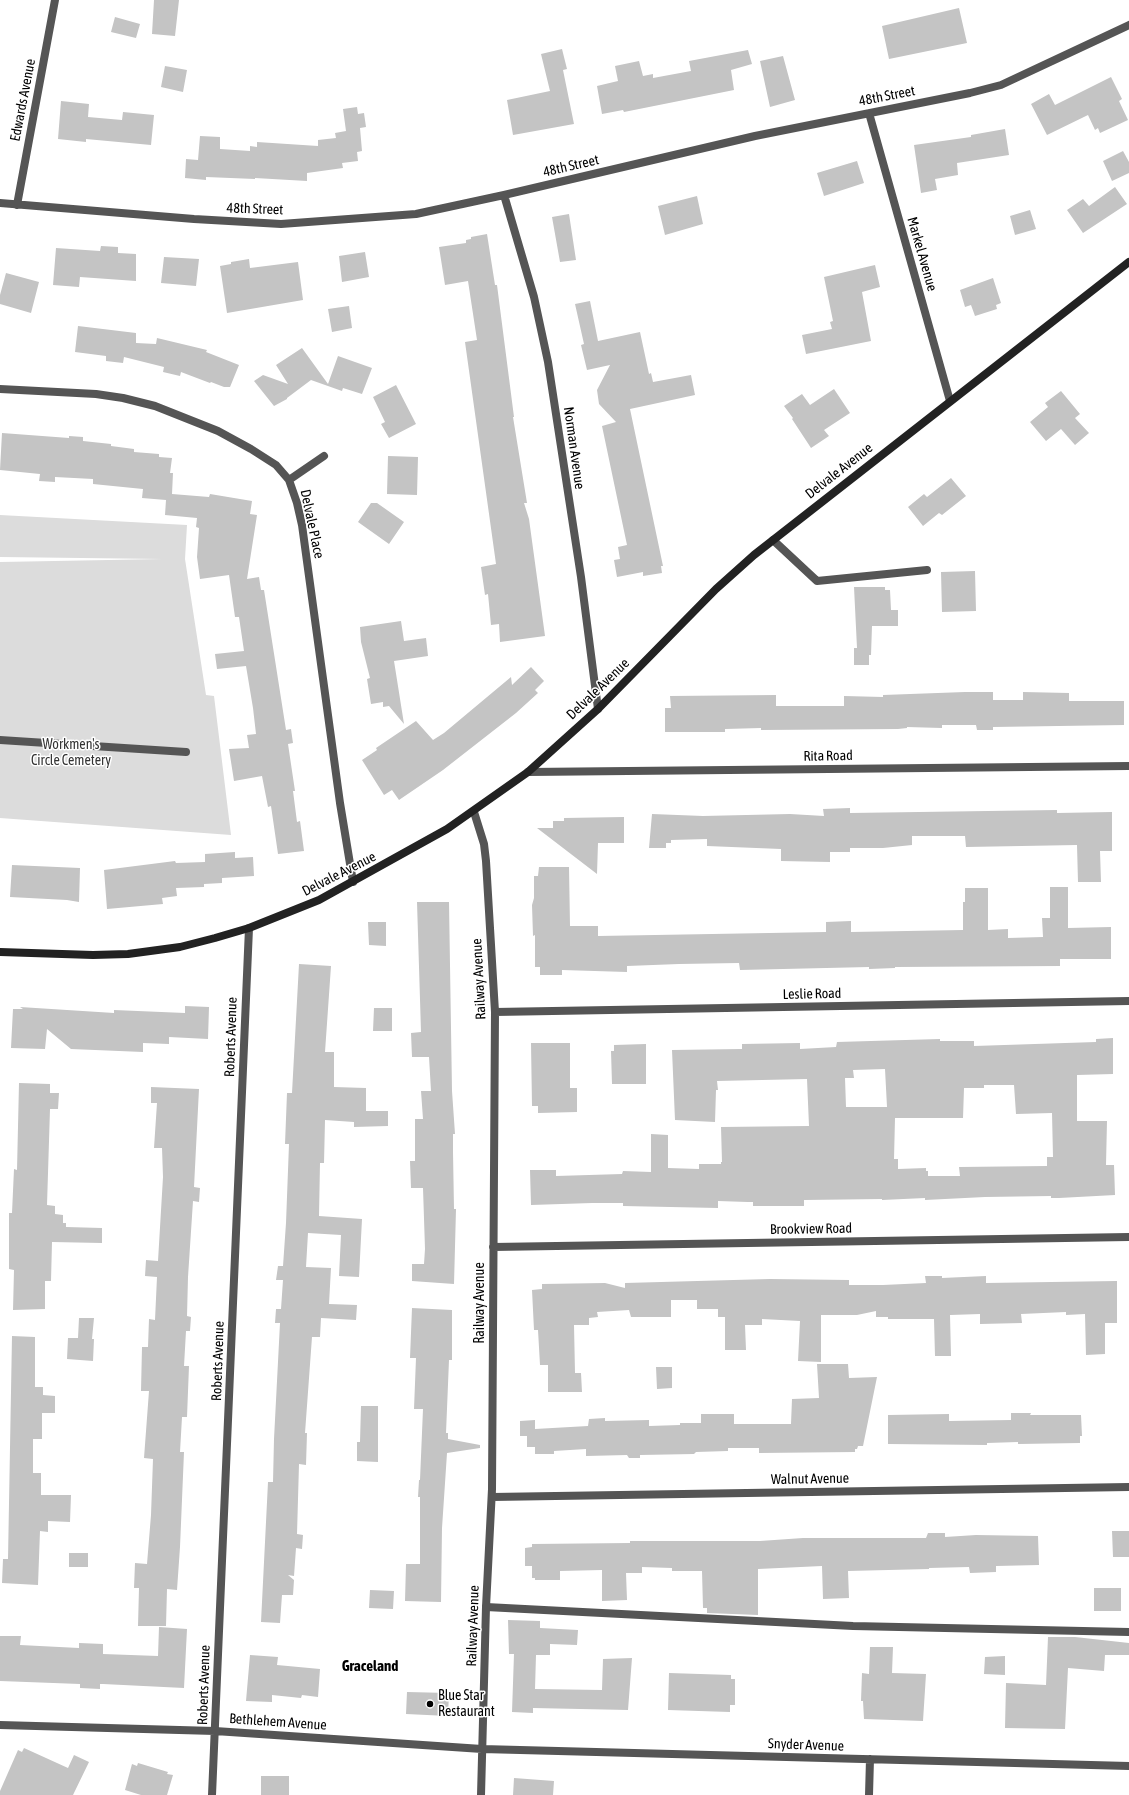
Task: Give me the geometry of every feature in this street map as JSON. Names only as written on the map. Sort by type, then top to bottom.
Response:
[{"type":"street","name":"Edwards Avenue","points":[[17,205],[55,0]]},
{"type":"street","name":"48th Street","points":[[0,203],[194,219],[281,224],[416,214],[504,195],[755,136],[970,93],[1001,85],[1129,25]]},
{"type":"street","name":"Markel Avenue","points":[[869,113],[950,401]]},
{"type":"street","name":"Norman Avenue","points":[[504,195],[534,297],[548,362],[581,577],[598,709]]},
{"type":"street","name":"Delvale Avenue","points":[[0,952],[94,955],[153,951],[180,947],[249,928],[319,900],[354,882],[405,854],[474,812],[528,772],[598,709],[716,589],[773,540],[1129,262]]},
{"type":"street","name":"Delvale Place","points":[[0,389],[96,394],[123,398],[155,406],[191,419],[244,446],[276,465],[289,480],[298,503],[302,525],[340,803],[354,882]]},
{"type":"street","points":[[289,480],[324,456]]},
{"type":"street","points":[[773,540],[817,580],[927,570]]},
{"type":"street","points":[[0,740],[186,752]]},
{"type":"street","name":"Rita Road","points":[[528,772],[1129,766]]},
{"type":"street","name":"Railway Avenue","points":[[474,812],[484,844],[486,861],[494,1012],[492,1497],[486,1607],[481,1795]]},
{"type":"street","name":"Roberts Avenue","points":[[212,1795],[249,928]]},
{"type":"street","name":"Leslie Road","points":[[494,1012],[1129,1002]]},
{"type":"street","name":"Brookview Road","points":[[493,1247],[1129,1237]]},
{"type":"street","name":"Walnut Avenue","points":[[492,1497],[1129,1487]]},
{"type":"street","points":[[486,1607],[853,1626],[1129,1632]]},
{"type":"street","name":"Bethlehem Avenue","points":[[0,1725],[215,1731],[482,1749]]},
{"type":"street","name":"Snyder Avenue","points":[[482,1749],[1129,1766]]},
{"type":"street","points":[[870,1760],[870,1795]]},
{"type":"green space","name":"Workmen's Circle Cemetery","points":[[0,515],[187,525],[185,559],[206,695],[214,696],[231,835],[0,818],[0,562],[163,559],[0,557]]},
{"type":"building","points":[[154,0],[179,0],[175,36],[152,34]]},
{"type":"building","points":[[959,8],[967,43],[889,59],[882,26]]},
{"type":"building","points":[[115,17],[140,24],[136,38],[111,32]]},
{"type":"building","points":[[562,49],[567,69],[563,70],[574,124],[513,135],[507,100],[550,91],[541,54]]},
{"type":"building","points":[[748,50],[752,64],[731,70],[734,90],[624,112],[623,110],[602,114],[597,86],[618,81],[615,66],[639,61],[643,76],[653,74],[653,78],[691,71],[689,61]]},
{"type":"building","points":[[783,56],[795,100],[770,107],[760,61]]},
{"type":"building","points":[[165,66],[187,70],[183,92],[161,87]]},
{"type":"building","points":[[1111,77],[1122,99],[1119,101],[1128,120],[1100,133],[1098,128],[1095,130],[1088,115],[1047,135],[1031,104],[1049,94],[1055,105]]},
{"type":"building","points":[[61,101],[89,104],[88,117],[122,120],[123,112],[154,115],[151,145],[86,139],[86,142],[58,139]]},
{"type":"building","points":[[357,107],[358,114],[364,113],[366,127],[360,128],[362,151],[357,152],[358,161],[342,163],[343,168],[307,173],[307,181],[255,178],[206,177],[206,180],[185,178],[186,159],[198,160],[200,136],[220,137],[220,149],[250,151],[250,146],[257,147],[257,142],[318,146],[318,140],[336,138],[335,133],[346,131],[343,109]]},
{"type":"building","points":[[1005,129],[1009,155],[957,163],[958,175],[935,179],[937,190],[921,193],[914,145],[971,137],[971,135]]},
{"type":"building","points":[[1123,151],[1129,162],[1129,173],[1112,181],[1103,161]]},
{"type":"building","points":[[857,161],[864,183],[824,196],[817,173]]},
{"type":"building","points":[[1115,187],[1127,204],[1083,233],[1067,210],[1083,199],[1089,206]]},
{"type":"building","points":[[697,196],[703,224],[665,235],[658,206]]},
{"type":"building","points":[[1030,210],[1036,229],[1015,235],[1010,216]]},
{"type":"building","points":[[569,214],[576,260],[560,262],[552,217]]},
{"type":"building","points":[[487,234],[495,285],[497,285],[513,417],[527,503],[524,503],[529,519],[545,636],[500,642],[499,624],[491,625],[488,594],[485,595],[481,567],[496,564],[465,342],[477,340],[468,281],[445,285],[439,247],[466,243],[466,240],[471,239],[471,237]]},
{"type":"building","points":[[101,246],[118,247],[118,253],[136,254],[136,281],[80,277],[79,287],[53,285],[56,248],[100,251]]},
{"type":"building","points":[[365,252],[369,277],[342,282],[339,256]]},
{"type":"building","points":[[164,257],[199,259],[196,286],[161,283]]},
{"type":"building","points":[[249,259],[250,268],[298,262],[303,300],[227,313],[220,266],[231,264],[231,262]]},
{"type":"building","points":[[875,265],[880,287],[862,292],[871,341],[806,354],[802,335],[832,329],[830,322],[833,321],[824,277]]},
{"type":"building","points":[[6,273],[39,282],[31,313],[0,304],[0,295]]},
{"type":"building","points":[[993,278],[1001,303],[996,305],[997,309],[975,316],[971,305],[965,307],[960,290]]},
{"type":"building","points":[[590,301],[598,341],[640,332],[649,374],[651,373],[653,382],[691,375],[695,395],[630,409],[663,566],[661,566],[662,573],[643,576],[643,572],[617,577],[614,560],[620,559],[618,547],[627,545],[602,426],[616,422],[599,404],[597,390],[610,365],[587,370],[581,345],[584,344],[575,304]]},
{"type":"building","points":[[349,306],[352,328],[332,332],[328,309]]},
{"type":"building","points":[[78,326],[136,333],[136,343],[156,344],[157,338],[207,350],[206,352],[239,365],[230,387],[224,387],[181,372],[180,376],[163,372],[164,367],[124,357],[123,363],[106,361],[106,356],[75,352]]},
{"type":"building","points":[[302,348],[328,384],[338,356],[372,368],[362,394],[343,388],[342,391],[311,380],[287,399],[274,406],[254,381],[263,375],[288,384],[276,365]]},
{"type":"building","points":[[396,385],[416,424],[389,438],[381,424],[385,422],[373,397]]},
{"type":"building","points":[[834,389],[850,413],[824,430],[829,436],[811,448],[784,406],[802,394],[810,405]]},
{"type":"building","points":[[1061,391],[1080,414],[1075,418],[1089,433],[1075,445],[1061,429],[1046,441],[1030,422],[1048,407],[1045,403]]},
{"type":"building","points":[[2,433],[69,438],[69,436],[83,437],[83,441],[111,444],[111,446],[134,449],[134,452],[159,454],[159,457],[172,458],[170,473],[173,473],[172,494],[209,497],[210,494],[252,501],[250,514],[257,515],[247,579],[259,577],[261,590],[264,590],[286,730],[291,729],[293,743],[288,744],[295,791],[293,791],[297,822],[300,821],[304,851],[278,854],[271,806],[268,807],[262,776],[234,781],[229,749],[249,748],[247,735],[256,734],[253,708],[246,666],[217,669],[215,654],[244,651],[239,617],[235,617],[229,575],[200,579],[197,557],[199,528],[196,527],[197,518],[165,515],[166,500],[142,498],[143,489],[93,484],[93,479],[55,477],[55,482],[39,481],[40,474],[0,470]]},
{"type":"building","points":[[388,456],[418,457],[417,495],[387,494]]},
{"type":"building","points":[[951,478],[966,496],[942,515],[939,513],[923,526],[908,507],[924,494],[927,497]]},
{"type":"building","points":[[371,503],[377,503],[404,522],[389,544],[358,522]]},
{"type":"building","points":[[975,571],[976,611],[942,612],[941,572]]},
{"type":"building","points":[[854,587],[885,587],[885,590],[890,590],[891,610],[898,610],[898,626],[872,626],[871,655],[869,655],[869,665],[854,665],[854,648],[857,648]]},
{"type":"building","points":[[401,621],[404,641],[426,638],[428,656],[394,661],[404,724],[389,706],[383,707],[383,702],[371,704],[367,679],[370,678],[361,642],[360,627]]},
{"type":"building","points":[[531,667],[544,681],[535,690],[538,693],[516,713],[443,770],[399,800],[392,790],[384,795],[362,760],[377,750],[376,748],[416,721],[433,740],[444,733],[511,677],[512,685]]},
{"type":"building","points":[[993,692],[993,700],[1023,700],[1023,692],[1069,693],[1069,701],[1124,701],[1124,725],[993,727],[993,730],[977,730],[976,725],[942,725],[942,728],[907,727],[898,729],[761,730],[761,728],[725,729],[725,732],[665,732],[665,708],[671,708],[670,696],[776,695],[776,706],[844,706],[844,696],[883,697],[883,695]]},
{"type":"building","points":[[850,808],[850,813],[1057,810],[1057,813],[1112,812],[1112,851],[1100,851],[1101,882],[1078,882],[1077,845],[966,847],[965,836],[912,836],[912,845],[883,848],[850,848],[850,852],[830,852],[830,862],[781,861],[781,849],[707,846],[707,839],[671,840],[671,843],[666,843],[666,848],[649,848],[652,814],[703,816],[790,814],[824,816],[823,809]]},
{"type":"building","points":[[624,817],[624,843],[598,843],[597,874],[537,828],[553,828],[553,821],[564,821],[564,818]]},
{"type":"building","points":[[235,852],[235,858],[253,857],[254,876],[222,878],[222,883],[204,884],[204,887],[176,888],[177,896],[162,898],[163,904],[107,909],[104,870],[175,861],[176,863],[205,862],[205,854]]},
{"type":"building","points":[[12,865],[80,868],[79,902],[10,897]]},
{"type":"building","points":[[539,867],[569,867],[570,926],[598,926],[598,936],[826,932],[826,922],[851,921],[851,932],[963,930],[963,902],[965,902],[965,888],[988,888],[988,930],[1008,929],[1008,938],[1043,937],[1042,918],[1050,918],[1050,887],[1068,887],[1068,928],[1111,927],[1111,959],[1060,959],[1060,966],[895,967],[869,969],[869,967],[740,970],[739,963],[679,964],[627,966],[627,972],[562,970],[562,975],[540,975],[540,967],[535,967],[535,935],[533,936],[532,905],[534,898],[534,876],[538,876]]},
{"type":"building","points":[[417,902],[449,902],[452,1091],[455,1134],[453,1134],[454,1209],[456,1209],[454,1284],[412,1281],[412,1264],[424,1264],[425,1249],[423,1188],[411,1188],[410,1161],[415,1161],[415,1119],[423,1119],[421,1091],[431,1091],[429,1057],[412,1057],[411,1033],[421,1032]]},
{"type":"building","points":[[368,922],[386,922],[386,946],[369,945]]},
{"type":"building","points":[[299,964],[331,966],[325,1052],[334,1052],[334,1087],[366,1088],[366,1111],[388,1111],[388,1126],[354,1127],[354,1122],[325,1120],[324,1163],[320,1163],[319,1216],[362,1219],[359,1277],[339,1276],[341,1235],[308,1233],[306,1267],[331,1268],[329,1304],[357,1305],[356,1320],[321,1318],[320,1337],[312,1337],[305,1433],[307,1433],[306,1465],[299,1464],[297,1534],[303,1535],[302,1549],[296,1548],[294,1576],[288,1575],[294,1580],[293,1595],[282,1595],[280,1623],[261,1622],[268,1482],[273,1482],[280,1323],[275,1323],[276,1309],[281,1309],[283,1280],[276,1280],[278,1266],[283,1266],[289,1144],[285,1144],[287,1093],[292,1093]]},
{"type":"building","points":[[185,1006],[209,1007],[208,1039],[169,1037],[169,1044],[143,1043],[143,1052],[71,1049],[47,1029],[45,1049],[11,1048],[13,1009],[23,1009],[20,1007],[114,1013],[114,1010],[185,1013]]},
{"type":"building","points":[[374,1008],[392,1008],[392,1031],[373,1031]]},
{"type":"building","points":[[1113,1038],[1113,1074],[1077,1075],[1077,1121],[1107,1121],[1106,1165],[1114,1165],[1115,1195],[1059,1198],[1051,1198],[1051,1196],[925,1200],[925,1198],[882,1200],[804,1200],[804,1206],[753,1206],[753,1202],[718,1201],[718,1208],[623,1206],[623,1203],[531,1205],[530,1170],[556,1170],[556,1176],[622,1174],[623,1171],[651,1172],[651,1134],[668,1135],[668,1168],[699,1169],[699,1164],[721,1164],[721,1127],[809,1126],[807,1079],[717,1081],[718,1090],[716,1090],[715,1122],[675,1120],[672,1050],[742,1049],[742,1044],[800,1043],[800,1049],[836,1047],[837,1042],[940,1039],[940,1041],[974,1041],[974,1046],[1096,1042],[1096,1039]],"holes":[[[885,1069],[887,1107],[846,1107],[845,1078],[854,1078],[853,1070]],[[984,1085],[1014,1085],[1016,1114],[1052,1113],[1053,1157],[1047,1157],[1047,1166],[959,1167],[960,1176],[928,1176],[928,1171],[926,1171],[926,1168],[898,1169],[898,1159],[894,1159],[895,1118],[963,1118],[964,1088],[984,1088]]]},
{"type":"building","points":[[531,1043],[570,1043],[570,1088],[577,1088],[577,1112],[538,1113],[538,1106],[532,1106]]},
{"type":"building","points":[[646,1044],[646,1084],[612,1084],[611,1051],[614,1051],[614,1045]]},
{"type":"building","points":[[19,1083],[50,1084],[50,1093],[59,1093],[58,1109],[50,1109],[47,1205],[55,1206],[55,1214],[63,1215],[63,1223],[66,1223],[66,1227],[102,1228],[102,1243],[52,1242],[51,1281],[45,1281],[45,1309],[13,1310],[14,1270],[9,1269],[9,1213],[12,1213],[14,1169],[17,1170]]},
{"type":"building","points":[[151,1087],[199,1089],[194,1187],[200,1188],[199,1202],[193,1201],[188,1277],[187,1316],[191,1317],[190,1331],[186,1331],[184,1366],[189,1366],[187,1417],[182,1417],[180,1452],[184,1452],[180,1547],[177,1590],[167,1589],[166,1626],[138,1626],[139,1588],[134,1588],[135,1563],[147,1564],[151,1515],[153,1459],[144,1458],[149,1391],[141,1391],[142,1347],[148,1347],[149,1319],[155,1320],[157,1277],[145,1276],[146,1260],[158,1261],[163,1177],[162,1148],[154,1148],[157,1103],[151,1103]]},
{"type":"building","points":[[925,1276],[942,1276],[942,1278],[986,1276],[986,1283],[1117,1281],[1117,1323],[1105,1323],[1105,1354],[1086,1355],[1085,1314],[1066,1315],[1066,1312],[1021,1314],[1022,1323],[980,1324],[980,1314],[950,1315],[951,1356],[935,1356],[934,1319],[888,1319],[888,1317],[876,1317],[876,1311],[857,1315],[821,1315],[821,1362],[798,1361],[800,1321],[762,1319],[762,1325],[745,1325],[746,1350],[725,1350],[725,1317],[718,1317],[718,1309],[697,1309],[697,1300],[671,1300],[671,1317],[631,1317],[629,1310],[597,1312],[598,1317],[589,1318],[589,1325],[574,1325],[575,1373],[581,1373],[582,1392],[548,1392],[548,1365],[540,1365],[538,1330],[534,1330],[532,1290],[542,1289],[542,1284],[605,1283],[625,1288],[625,1283],[770,1279],[849,1280],[849,1285],[883,1285],[926,1283]]},
{"type":"building","points":[[412,1308],[452,1310],[452,1360],[449,1360],[446,1433],[448,1433],[448,1439],[480,1445],[480,1448],[447,1453],[442,1528],[441,1602],[405,1601],[406,1564],[420,1564],[420,1497],[418,1497],[423,1409],[414,1409],[416,1358],[410,1358]]},
{"type":"building","points":[[79,1318],[94,1318],[92,1339],[94,1339],[93,1361],[67,1359],[68,1338],[78,1338]]},
{"type":"building","points":[[12,1336],[35,1337],[35,1387],[43,1387],[43,1395],[55,1396],[55,1413],[42,1413],[42,1439],[33,1439],[33,1473],[41,1473],[41,1495],[71,1495],[70,1522],[48,1521],[48,1532],[40,1531],[38,1585],[2,1583],[3,1559],[8,1559]]},
{"type":"building","points":[[817,1364],[848,1364],[849,1378],[877,1377],[863,1446],[858,1446],[857,1449],[855,1449],[855,1452],[759,1453],[759,1448],[728,1448],[728,1451],[696,1452],[694,1454],[640,1455],[640,1458],[629,1458],[627,1455],[586,1456],[586,1449],[554,1451],[554,1454],[535,1454],[535,1447],[527,1447],[527,1436],[520,1436],[520,1421],[535,1420],[535,1429],[588,1426],[589,1419],[605,1418],[605,1421],[649,1420],[649,1426],[680,1425],[680,1423],[701,1423],[701,1414],[734,1414],[734,1424],[791,1424],[792,1399],[819,1398]]},
{"type":"building","points":[[656,1367],[672,1367],[672,1388],[657,1389]]},
{"type":"building","points":[[361,1406],[378,1406],[378,1462],[357,1461],[357,1442],[360,1442]]},
{"type":"building","points":[[1011,1413],[1031,1413],[1030,1415],[1081,1415],[1082,1436],[1080,1436],[1080,1443],[1018,1444],[1018,1442],[987,1443],[987,1445],[888,1444],[888,1415],[949,1414],[949,1421],[1011,1420]]},
{"type":"building","points":[[1112,1531],[1129,1531],[1129,1557],[1113,1557]]},
{"type":"building","points":[[928,1533],[945,1533],[945,1537],[976,1535],[1038,1536],[1039,1565],[996,1566],[996,1572],[970,1573],[969,1567],[848,1571],[849,1598],[823,1599],[822,1566],[758,1569],[758,1615],[707,1613],[707,1608],[703,1608],[702,1571],[672,1571],[672,1568],[642,1567],[642,1573],[626,1573],[627,1600],[602,1601],[602,1570],[560,1571],[560,1580],[535,1580],[535,1578],[532,1578],[532,1566],[525,1566],[525,1548],[532,1547],[532,1544],[630,1543],[630,1541],[760,1541],[803,1538],[926,1538]]},
{"type":"building","points":[[69,1553],[88,1553],[88,1567],[69,1567]]},
{"type":"building","points":[[1094,1588],[1121,1588],[1121,1611],[1094,1611]]},
{"type":"building","points":[[370,1590],[394,1591],[393,1609],[369,1608]]},
{"type":"building","points":[[508,1620],[540,1621],[540,1628],[578,1630],[577,1645],[550,1644],[550,1655],[536,1655],[535,1689],[602,1690],[603,1659],[632,1658],[628,1710],[533,1708],[533,1713],[512,1712],[514,1654],[509,1654]]},
{"type":"building","points":[[159,1627],[187,1629],[184,1688],[100,1684],[100,1689],[80,1688],[80,1684],[0,1681],[0,1636],[21,1636],[20,1645],[79,1648],[79,1643],[103,1644],[103,1654],[158,1656]]},
{"type":"building","points":[[1048,1637],[1075,1637],[1129,1643],[1129,1655],[1105,1655],[1104,1671],[1068,1668],[1065,1729],[1005,1728],[1006,1683],[1046,1685]]},
{"type":"building","points":[[870,1647],[893,1647],[892,1673],[926,1674],[923,1721],[864,1719],[863,1701],[861,1701],[862,1673],[869,1674]]},
{"type":"building","points":[[250,1655],[278,1657],[277,1665],[320,1669],[318,1697],[302,1695],[301,1698],[272,1695],[272,1702],[246,1701]]},
{"type":"building","points":[[1005,1656],[1005,1675],[984,1674],[985,1657]]},
{"type":"building","points":[[669,1673],[731,1675],[731,1679],[735,1679],[735,1705],[730,1705],[730,1712],[668,1710]]},
{"type":"building","name":"Blue Star Restaurant","points":[[407,1692],[449,1693],[448,1716],[406,1714]]},
{"type":"building","points":[[24,1748],[68,1768],[74,1755],[89,1762],[73,1795],[0,1795],[0,1791],[18,1750],[22,1752]]},
{"type":"building","points":[[138,1763],[168,1772],[167,1774],[173,1775],[167,1795],[141,1795],[125,1790],[132,1764],[137,1766]]},
{"type":"building","points":[[261,1776],[289,1776],[289,1795],[261,1795]]},
{"type":"building","points":[[514,1778],[554,1781],[553,1795],[513,1795]]},
{"type":"place","name":"Blue Star Restaurant","points":[[430,1704]]},
{"type":"district","name":"Graceland","points":[[370,1666]]}]
